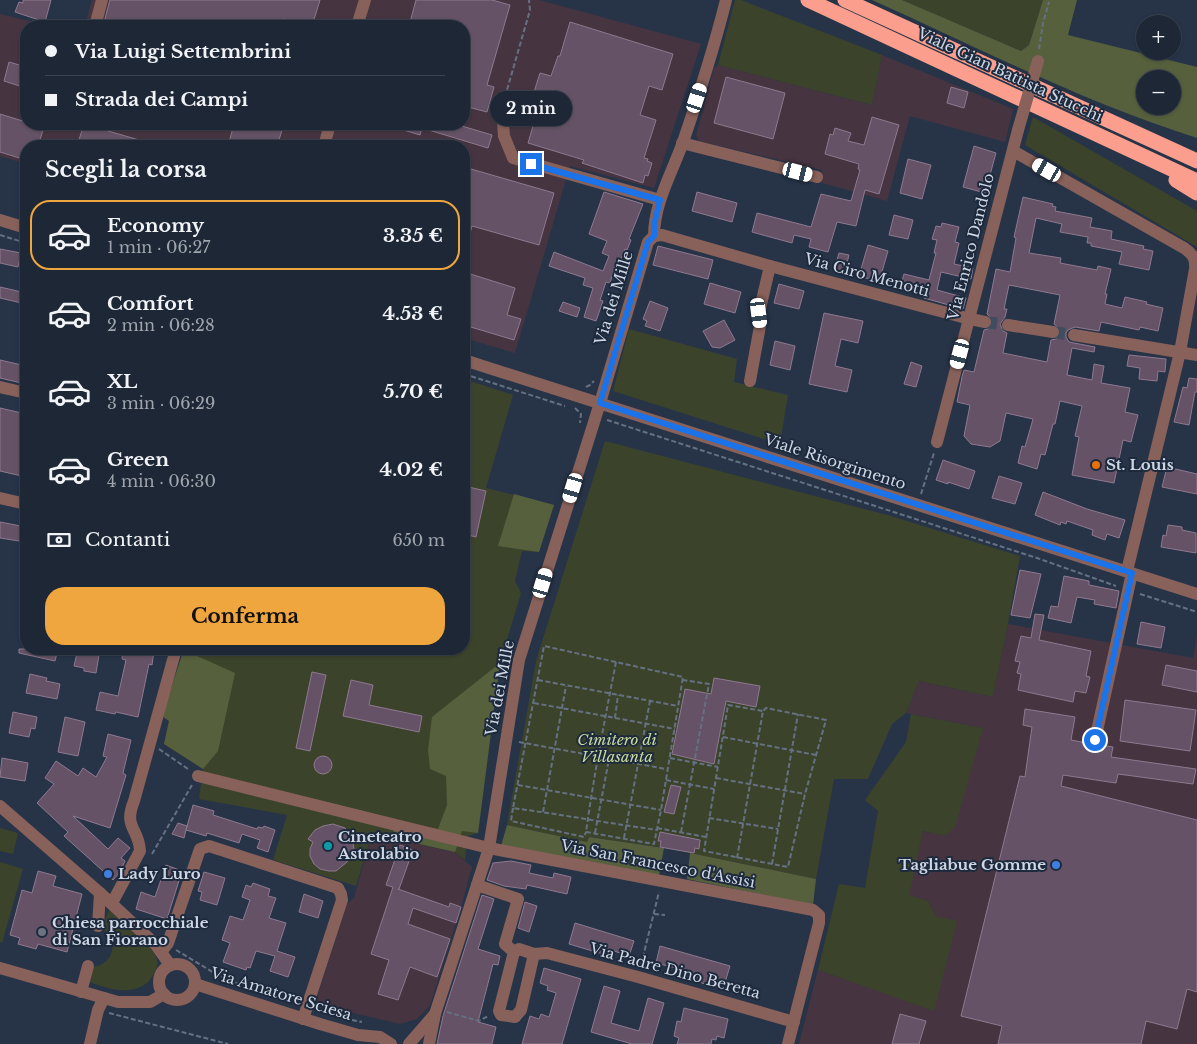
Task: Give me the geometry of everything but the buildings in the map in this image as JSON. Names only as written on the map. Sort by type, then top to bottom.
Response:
[{"type":"highway","name":"Viale Gian Battista Stucchi","points":[[808,0],[1197,181]]},
{"type":"highway","name":"Viale Gian Battista Stucchi","points":[[845,0],[1197,161]]},
{"type":"highway","points":[[1140,135],[1197,151]]},
{"type":"highway","points":[[1123,148],[1197,193]]},
{"type":"street","points":[[97,20],[102,0]]},
{"type":"street","points":[[359,20],[365,0]]},
{"type":"street","name":"Via dei Mille","points":[[429,1044],[436,1012],[489,848],[520,660],[648,242],[654,236],[654,225],[660,200],[682,144],[726,0]]},
{"type":"street","name":"Via Enrico Dandolo","points":[[937,442],[1018,130],[1038,61]]},
{"type":"street","points":[[502,108],[504,136],[513,158],[660,200]]},
{"type":"street","points":[[682,144],[817,177]]},
{"type":"street","points":[[1013,151],[1184,248],[1193,255],[1196,261],[1180,352],[1130,572],[1128,590],[1095,740]]},
{"type":"street","points":[[0,220],[20,226]]},
{"type":"street","name":"Via Ciro Menotti","points":[[654,236],[662,235],[770,266],[985,322]]},
{"type":"street","points":[[750,381],[760,326],[759,313],[770,266]]},
{"type":"street","points":[[1008,325],[1053,332]]},
{"type":"street","points":[[1074,335],[1197,355]]},
{"type":"street","name":"Viale Risorgimento","points":[[470,362],[1197,594]]},
{"type":"street","points":[[0,387],[20,392]]},
{"type":"street","points":[[0,498],[20,503]]},
{"type":"street","points":[[112,903],[140,851],[139,843],[130,822],[129,812],[134,801],[174,655]]},
{"type":"street","name":"Via San Francesco d'Assisi","points":[[198,776],[489,848],[813,910],[818,915],[818,923],[794,1022]]},
{"type":"street","points":[[0,806],[112,903],[156,945],[164,948]]},
{"type":"street","points":[[170,965],[164,948],[200,849],[204,847],[209,846],[338,888],[342,894],[342,900],[303,1019]]},
{"type":"street","points":[[477,885],[518,899],[505,944],[514,952],[499,1010],[501,1015],[516,1017],[521,1010],[540,954]]},
{"type":"street","points":[[98,926],[100,893]]},
{"type":"street","name":"Via Padre Dino Beretta","points":[[514,952],[519,949],[638,977],[794,1022]]},
{"type":"street","points":[[180,964],[189,968],[193,974],[194,984],[191,993],[182,999],[174,1000],[164,994],[159,985],[159,977],[164,968],[180,964]]},
{"type":"street","points":[[81,992],[88,966]]},
{"type":"street","points":[[0,968],[118,1002],[150,1002],[164,994]]},
{"type":"street","name":"Via Amatore Sciesa","points":[[194,984],[358,1035],[380,1037],[391,1044]]},
{"type":"street","points":[[90,1044],[98,1010],[104,998]]},
{"type":"street","name":"Via dei Mille","points":[[409,1044],[436,1012]]},
{"type":"street","points":[[788,1044],[794,1022]]},
{"type":"street","name":"Via Amatore Sciesa","points":[[358,1035],[370,1044]]},
{"type":"path","points":[[502,108],[530,10],[529,0]]},
{"type":"path","points":[[1038,61],[1043,23],[1049,2]]},
{"type":"path","points":[[0,235],[20,241]]},
{"type":"path","points":[[470,376],[575,408],[581,414],[580,428],[590,431]]},
{"type":"path","points":[[606,420],[1037,558],[1197,612]]},
{"type":"path","points":[[918,506],[937,442]]},
{"type":"path","points":[[616,662],[584,837],[511,821],[544,646],[616,662],[683,677],[683,680],[709,684],[682,832]]},
{"type":"path","points":[[538,680],[678,706]]},
{"type":"path","points":[[586,832],[654,844],[683,680]]},
{"type":"path","points":[[543,812],[566,686]]},
{"type":"path","points":[[615,718],[618,695]]},
{"type":"path","points":[[624,839],[650,701]]},
{"type":"path","points":[[533,703],[675,728]]},
{"type":"path","points":[[728,705],[763,711],[766,708],[798,714],[826,720],[805,794],[788,867],[704,852],[728,705]]},
{"type":"path","points":[[737,858],[763,711]]},
{"type":"path","points":[[772,864],[798,714]]},
{"type":"path","points":[[723,738],[816,754]]},
{"type":"path","points":[[506,740],[668,769]]},
{"type":"path","points":[[150,858],[198,776],[159,749]]},
{"type":"path","points":[[670,758],[718,768]]},
{"type":"path","points":[[595,833],[609,759]]},
{"type":"path","points":[[716,778],[805,794]]},
{"type":"path","points":[[666,780],[714,789]]},
{"type":"path","points":[[517,784],[661,810]]},
{"type":"path","points":[[513,808],[706,837]]},
{"type":"path","points":[[709,818],[778,829]]},
{"type":"path","points":[[638,977],[662,881]]},
{"type":"path","points":[[654,914],[664,915]]},
{"type":"path","points":[[164,948],[242,986]]},
{"type":"path","points":[[436,1012],[479,1021],[499,1010]]},
{"type":"path","points":[[349,1019],[367,1024]]},
{"type":"shaded area","points":[[92,0],[539,0],[701,44],[654,188],[570,166],[515,353],[470,340],[470,140],[20,140],[20,162],[0,156],[0,14],[25,20],[20,20],[20,130],[470,130],[470,20],[87,20]]},
{"type":"shaded area","points":[[882,55],[1013,109],[1005,142],[910,116],[887,201],[819,182],[822,170],[699,141],[696,136],[714,68],[718,65],[872,105]]},
{"type":"shaded area","name":"Tagliabue Gomme","points":[[1008,624],[1193,658],[1197,635],[1197,1044],[799,1044],[818,970],[934,1010],[936,916],[928,901],[908,895],[923,831],[945,836],[983,728],[906,713],[919,681],[993,697]]},
{"type":"shaded area","points":[[372,834],[455,852],[472,867],[430,1005],[417,1019],[400,1024],[315,1004],[347,904],[354,898]]},
{"type":"green space","points":[[735,0],[741,0],[882,55],[872,105],[718,65]]},
{"type":"green space","points":[[872,0],[902,0],[1021,51],[1029,45],[1043,0],[1077,0],[1068,35],[1136,52],[1136,60],[1169,60],[1197,67],[1197,138],[1073,92]]},
{"type":"green space","points":[[902,0],[1043,0],[1029,45],[1021,51]]},
{"type":"green space","points":[[1033,117],[1197,211],[1197,247],[1025,145]]},
{"type":"green space","points":[[629,329],[737,359],[734,382],[788,395],[780,444],[613,391]]},
{"type":"green space","points":[[470,381],[513,395],[486,488],[554,505],[539,552],[522,551],[515,581],[521,593],[500,663],[478,833],[468,836],[465,860],[455,852],[372,834],[356,886],[273,860],[287,815],[199,799],[203,769],[164,744],[169,721],[162,716],[182,655],[470,655]]},
{"type":"green space","name":"Cimitero di Villasanta","points":[[605,441],[891,516],[1020,556],[993,697],[919,681],[906,713],[892,724],[868,779],[834,779],[816,879],[660,847],[589,837],[587,842],[507,825],[536,661]]},
{"type":"green space","points":[[514,494],[554,505],[539,552],[498,546]]},
{"type":"green space","points":[[182,655],[195,655],[235,673],[218,751],[203,769],[164,744],[169,721],[162,716]]},
{"type":"green space","points":[[500,663],[478,833],[462,831],[455,852],[393,838],[395,821],[438,829],[447,805],[446,776],[430,769],[428,750],[432,717]]},
{"type":"green space","points":[[911,714],[983,728],[955,827],[945,836],[923,831],[909,895],[928,901],[936,916],[957,921],[934,1011],[818,970],[839,884],[865,888],[878,811],[865,800],[906,742]]},
{"type":"green space","points":[[507,825],[587,842],[589,837],[664,848],[659,875],[501,846]]},
{"type":"green space","points":[[0,828],[18,833],[13,854],[0,851]]},
{"type":"green space","points":[[690,853],[816,879],[813,905],[687,879]]},
{"type":"green space","points":[[0,862],[23,869],[2,943],[0,942]]},
{"type":"green space","points":[[109,910],[154,952],[157,960],[156,971],[148,982],[141,987],[124,990],[106,988],[90,982],[92,967],[105,962],[110,957],[112,951],[111,939],[102,928]]},
{"type":"tunnel","points":[[985,322],[1008,325]]},
{"type":"tunnel","points":[[1053,332],[1074,335]]},
{"type":"place","name":"St. Louis","points":[[1096,465]]},
{"type":"place","name":"Cineteatro Astrolabio","points":[[328,846]]},
{"type":"place","name":"Tagliabue Gomme","points":[[1056,865]]},
{"type":"place","name":"Lady Luro","points":[[108,874]]},
{"type":"place","name":"Chiesa parrocchiale di San Fiorano","points":[[42,932]]},
{"type":"route","points":[[531,164],[660,200],[654,225],[654,236],[648,242],[600,403],[1132,573],[1095,740]]}]
